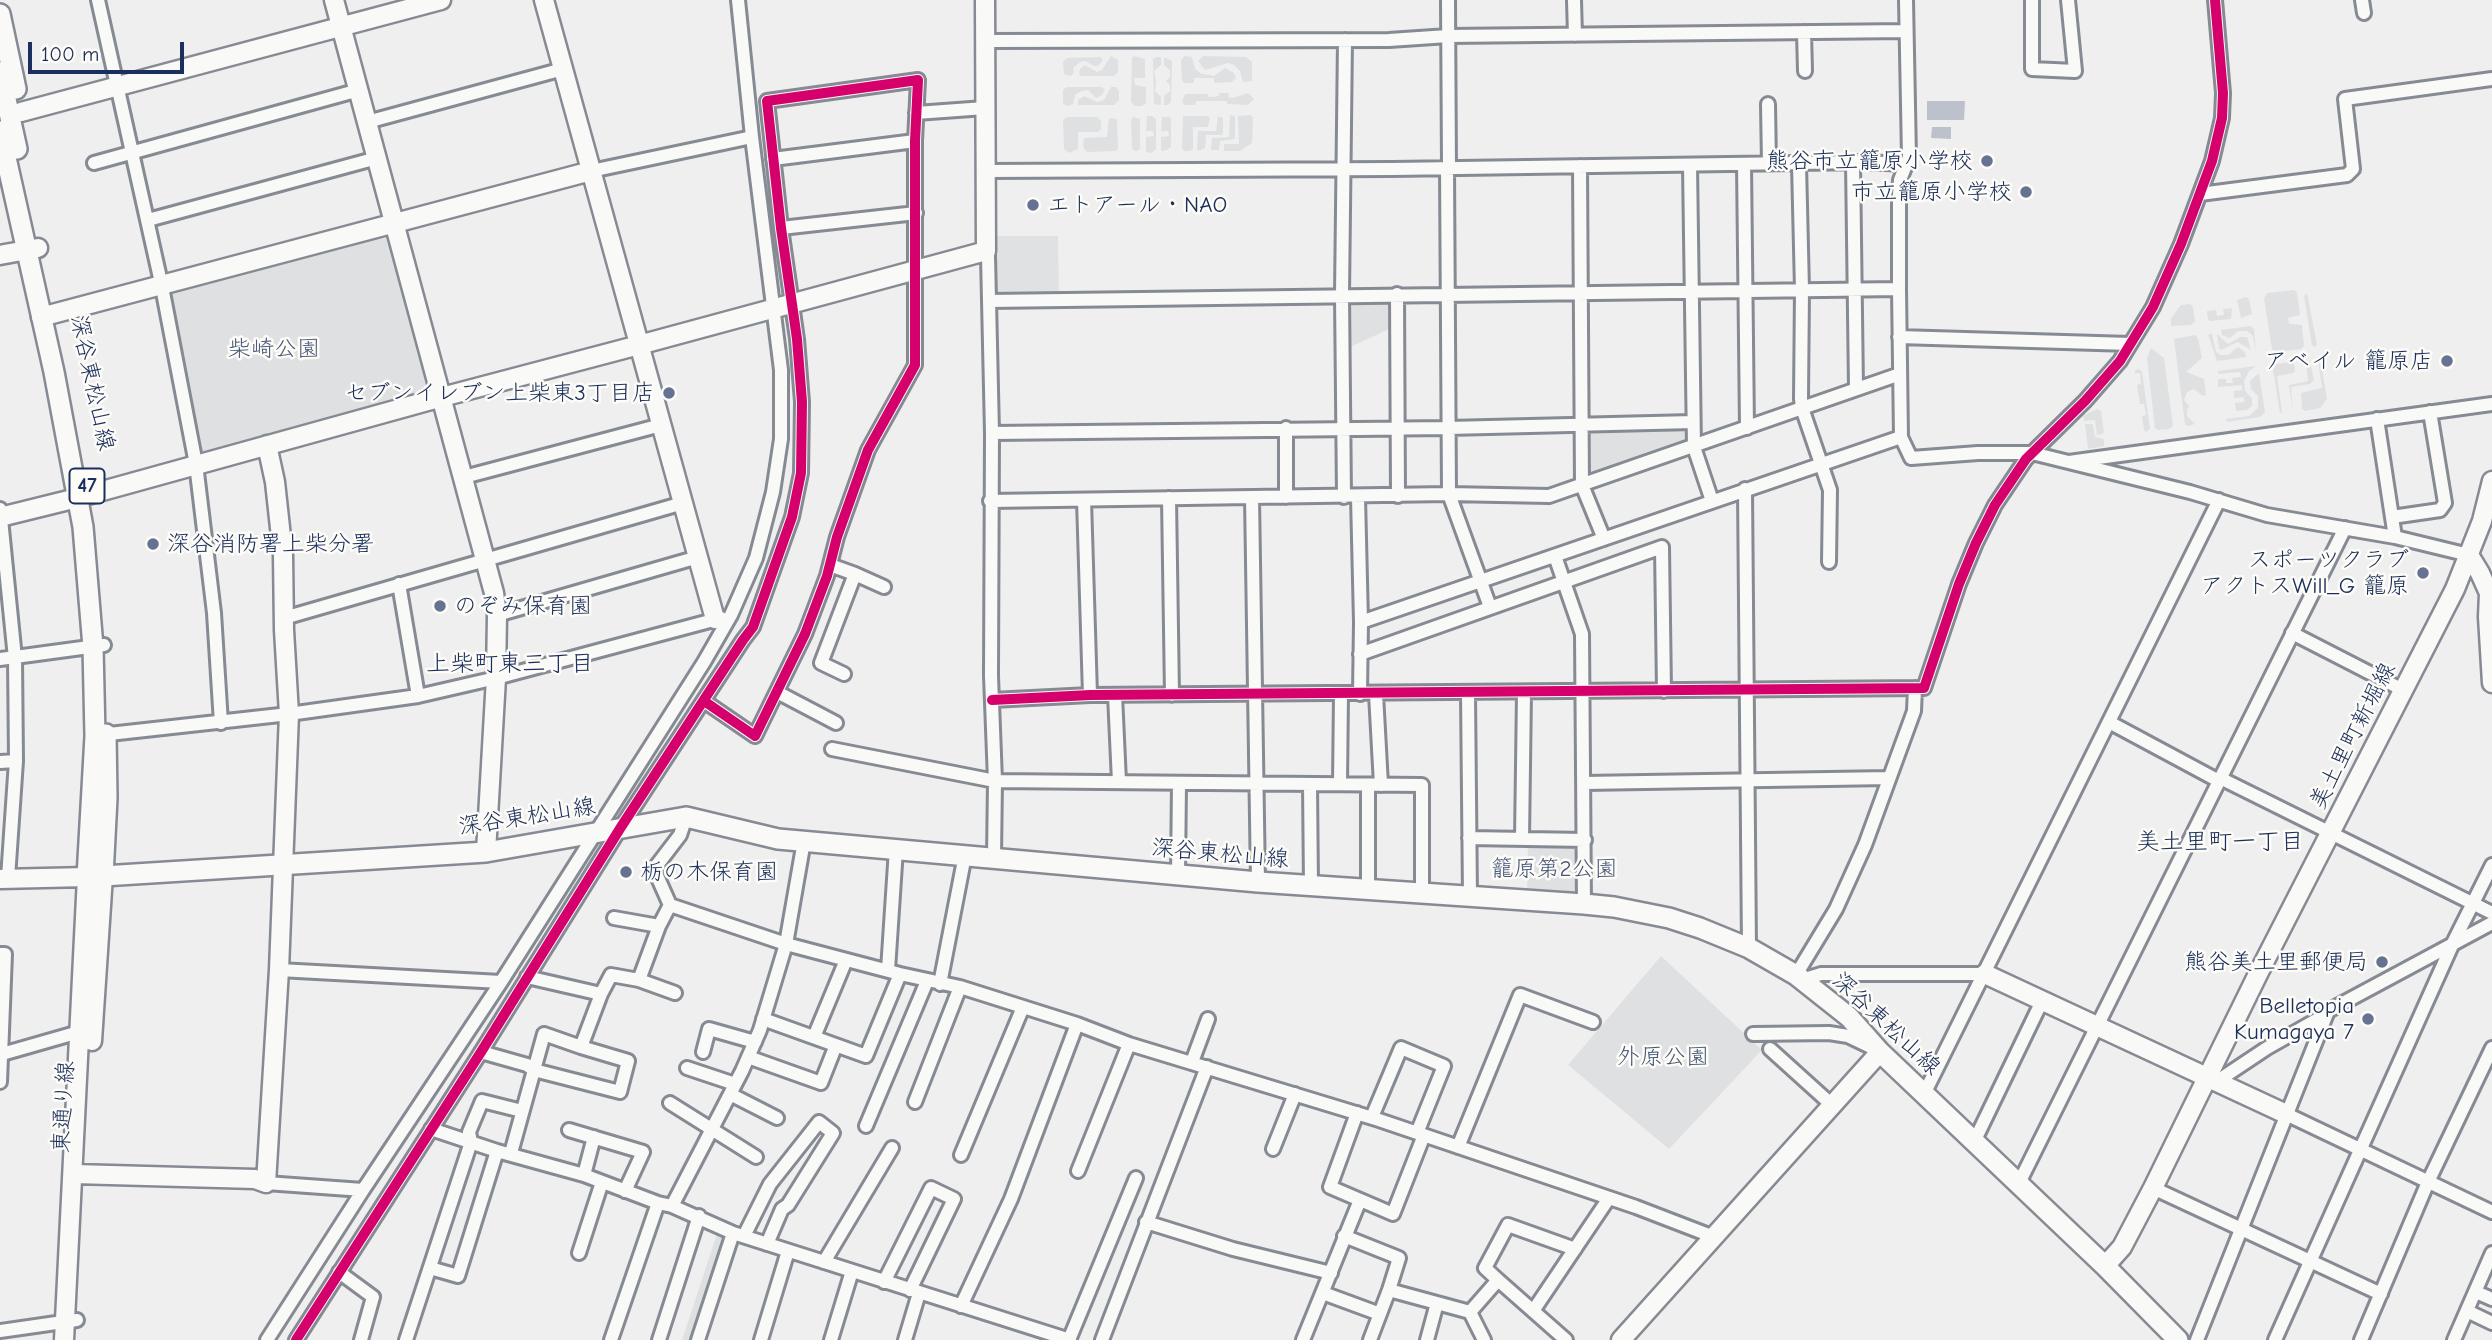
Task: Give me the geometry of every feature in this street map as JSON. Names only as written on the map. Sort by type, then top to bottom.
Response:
[{"type":"main road","points":[[0,14],[7,124]]},
{"type":"main road","name":"深谷東松山線","points":[[0,72],[7,124],[83,496],[89,583],[99,646],[100,735],[95,877],[486,852],[686,817],[778,839],[1368,891],[1584,904],[1669,918],[1749,948],[1799,978],[1849,1017],[1880,1052],[2105,1266],[2178,1340]]},
{"type":"main road","name":"深谷東松山線","points":[[7,124],[33,249]]},
{"type":"street","points":[[98,0],[148,220],[196,464],[214,612],[221,723]]},
{"type":"street","points":[[334,0],[486,558],[497,615],[486,852]]},
{"type":"street","points":[[7,124],[117,88],[441,0]]},
{"type":"street","points":[[544,0],[698,557],[723,617]]},
{"type":"street","points":[[267,1340],[598,832],[704,662],[723,617],[756,558],[773,492],[781,439],[781,370],[738,0]]},
{"type":"street","points":[[985,0],[986,251],[992,433],[990,501],[994,857]]},
{"type":"street","points":[[1448,0],[1449,494],[1490,607]]},
{"type":"street","points":[[1574,0],[1575,35]]},
{"type":"street","points":[[1906,0],[1909,157],[1900,180],[1899,195],[1899,337],[1901,437],[1911,458],[1978,453],[2032,453],[2066,462],[2089,463],[2492,404]]},
{"type":"street","points":[[2032,0],[2032,69],[2075,71],[2068,0]]},
{"type":"street","points":[[992,700],[1090,695],[1924,688],[1959,584],[1995,505],[2032,453],[2085,401],[2120,361],[2153,307],[2200,194],[2215,150],[2222,118],[2223,93],[2215,0]]},
{"type":"street","points":[[985,41],[1345,40],[1448,36],[1906,31]]},
{"type":"street","points":[[1804,32],[1805,71]]},
{"type":"street","points":[[1344,497],[1342,295],[1345,40]]},
{"type":"street","points":[[368,122],[563,69]]},
{"type":"street","points":[[2200,194],[2347,175],[2353,169],[2345,99],[2492,79]]},
{"type":"street","points":[[296,1340],[481,1052],[621,827],[704,701],[753,627],[792,517],[801,473],[802,402],[793,303],[781,228],[767,101],[918,80],[915,141],[915,365],[868,450],[805,634],[755,736],[704,701]]},
{"type":"street","points":[[94,163],[359,90]]},
{"type":"street","points":[[1768,104],[1769,164]]},
{"type":"street","points":[[916,113],[985,108]]},
{"type":"street","points":[[47,316],[591,171],[752,137]]},
{"type":"street","points":[[773,159],[915,141]]},
{"type":"street","points":[[148,220],[377,158]]},
{"type":"street","points":[[986,171],[1343,170],[1853,162],[1906,164]]},
{"type":"street","points":[[1853,162],[1856,389]]},
{"type":"street","points":[[1744,164],[1747,428]]},
{"type":"street","points":[[1799,164],[1802,408],[1830,490],[1829,562]]},
{"type":"street","points":[[1690,165],[1693,422],[1695,447],[1713,500]]},
{"type":"street","points":[[1580,166],[1582,485],[1604,539]]},
{"type":"street","points":[[781,228],[916,213]]},
{"type":"street","points":[[0,255],[33,249]]},
{"type":"street","points":[[95,877],[4,878],[16,761],[15,658],[0,514],[83,496],[986,251]]},
{"type":"street","points":[[989,301],[1899,289]]},
{"type":"street","points":[[1397,294],[1398,496]]},
{"type":"street","points":[[1899,337],[2130,344]]},
{"type":"street","points":[[990,501],[1449,494],[1537,498],[1695,447],[1900,374]]},
{"type":"street","points":[[2392,517],[2440,510],[2445,503],[2430,412]]},
{"type":"street","points":[[2377,419],[2395,537]]},
{"type":"street","points":[[992,433],[1343,427],[1448,428],[1693,422]]},
{"type":"street","points":[[464,477],[662,425]]},
{"type":"street","points":[[1286,428],[1286,497]]},
{"type":"street","points":[[1361,622],[1901,437]]},
{"type":"street","points":[[266,1183],[279,970],[289,714],[280,514],[267,445]]},
{"type":"street","points":[[2089,463],[2282,518],[2395,537],[2469,555],[2490,586],[2488,639],[2492,683]]},
{"type":"street","name":"美土里町新堀線","points":[[2105,1266],[2122,1247],[2212,1080],[2331,834],[2455,589],[2482,520],[2492,481]]},
{"type":"street","points":[[1745,489],[1749,948]]},
{"type":"street","points":[[1252,497],[1258,882]]},
{"type":"street","points":[[1358,497],[1360,694]]},
{"type":"street","points":[[1168,498],[1172,695]]},
{"type":"street","points":[[1084,500],[1090,695]]},
{"type":"street","points":[[1924,1094],[2219,500]]},
{"type":"street","points":[[284,618],[683,503]]},
{"type":"street","points":[[2018,1185],[2345,528]]},
{"type":"street","points":[[1360,654],[1662,547],[1664,691]]},
{"type":"street","points":[[1555,556],[1582,634],[1584,904]]},
{"type":"street","points":[[497,615],[698,557]]},
{"type":"street","points":[[830,565],[884,587]]},
{"type":"street","points":[[845,674],[821,663],[855,574]]},
{"type":"street","points":[[400,584],[418,695]]},
{"type":"street","points":[[100,735],[221,723],[418,695],[496,678],[723,617]]},
{"type":"street","points":[[2292,633],[2403,690]]},
{"type":"street","points":[[0,659],[99,646]]},
{"type":"street","points":[[1799,978],[1836,909],[1865,845],[1914,710],[1915,688]]},
{"type":"street","points":[[777,692],[836,723]]},
{"type":"street","points":[[1468,693],[1470,897]]},
{"type":"street","points":[[1522,839],[1524,693]]},
{"type":"street","points":[[1340,784],[1341,694]]},
{"type":"street","points":[[1368,891],[1376,694]]},
{"type":"street","points":[[1115,695],[1119,782]]},
{"type":"street","points":[[2109,722],[2492,913]]},
{"type":"street","points":[[832,749],[995,781],[1422,785],[1422,894]]},
{"type":"street","points":[[0,762],[16,761]]},
{"type":"street","points":[[1584,783],[1889,778]]},
{"type":"street","points":[[1178,875],[1179,783]]},
{"type":"street","points":[[1310,784],[1311,886]]},
{"type":"street","points":[[686,817],[680,835],[654,869],[670,905],[786,944],[960,987],[1077,1024],[1129,1044],[1372,1117],[1714,1237]]},
{"type":"street","points":[[1469,838],[1585,840]]},
{"type":"street","points":[[672,1206],[748,1057],[764,1019],[786,944],[804,841]]},
{"type":"street","points":[[764,1019],[866,1056],[894,972],[896,849]]},
{"type":"street","points":[[866,1126],[933,982],[965,855]]},
{"type":"street","points":[[2275,1340],[2453,943],[2492,865]]},
{"type":"street","name":"東通り線","points":[[64,1340],[71,1321],[95,877]]},
{"type":"street","points":[[639,980],[659,926],[670,905]]},
{"type":"street","points":[[614,918],[659,926]]},
{"type":"street","points":[[2212,1080],[2329,1011],[2492,923]]},
{"type":"street","points":[[0,954],[5,954],[0,1082]]},
{"type":"street","points":[[814,1037],[846,960]]},
{"type":"street","points":[[279,970],[501,982]]},
{"type":"street","points":[[1799,978],[1821,974],[1985,974],[2492,1212]]},
{"type":"street","points":[[581,1046],[601,993],[611,975],[639,980],[675,993]]},
{"type":"street","points":[[527,977],[601,993]]},
{"type":"street","points":[[915,1101],[960,987]]},
{"type":"street","points":[[1458,1147],[1520,995],[1593,1023]]},
{"type":"street","points":[[1974,1142],[2042,1001]]},
{"type":"street","points":[[961,1155],[1023,1007]]},
{"type":"street","points":[[2197,1340],[2327,1014]]},
{"type":"street","points":[[1192,1062],[1208,1019]]},
{"type":"street","points":[[961,1306],[1011,1199],[1077,1024]]},
{"type":"street","points":[[703,1052],[709,1029],[755,1042]]},
{"type":"street","points":[[2,1054],[86,1030]]},
{"type":"street","points":[[481,1052],[527,1065],[534,1070],[620,1092],[628,1061],[544,1034],[534,1070],[522,1111],[511,1153]]},
{"type":"street","points":[[1621,1340],[1880,1052],[1849,1036],[1839,1034],[1753,1034]]},
{"type":"street","points":[[1078,1171],[1129,1044]]},
{"type":"street","points":[[748,1057],[821,1083],[836,1045]]},
{"type":"street","points":[[1357,1113],[1330,1187],[1393,1214],[1444,1066],[1401,1048],[1372,1117]]},
{"type":"street","points":[[2361,1340],[2428,1182],[2492,1048]]},
{"type":"street","points":[[1770,1049],[1832,1105]]},
{"type":"street","points":[[1102,1340],[1207,1067]]},
{"type":"street","points":[[687,1068],[732,1089],[777,1118]]},
{"type":"street","points":[[1273,1149],[1295,1094]]},
{"type":"street","points":[[406,1340],[471,1142],[469,1132],[482,1101],[522,1111]]},
{"type":"street","points":[[670,1103],[756,1157]]},
{"type":"street","points":[[698,1340],[739,1234],[770,1184],[819,1122],[833,1133],[788,1205],[782,1209],[766,1244]]},
{"type":"street","points":[[431,1129],[584,1175],[699,1216],[766,1244],[1070,1340],[1136,1178]]},
{"type":"street","points":[[569,1130],[643,1152],[625,1191]]},
{"type":"street","points":[[584,1175],[594,1137]]},
{"type":"street","points":[[824,1262],[892,1148]]},
{"type":"street","points":[[430,1268],[458,1276],[497,1151]]},
{"type":"street","points":[[79,1175],[255,1179],[266,1183],[363,1190]]},
{"type":"street","points":[[579,1253],[602,1182]]},
{"type":"street","points":[[884,1282],[931,1188],[954,1199],[914,1292],[905,1340]]},
{"type":"street","points":[[2153,1188],[2381,1294]]},
{"type":"street","points":[[1533,1311],[1609,1198]]},
{"type":"street","points":[[1303,1340],[1360,1200]]},
{"type":"street","points":[[611,1340],[658,1203]]},
{"type":"street","points":[[1126,1203],[1148,1217],[1233,1249],[1331,1273]]},
{"type":"street","points":[[659,1340],[699,1216]]},
{"type":"street","points":[[1566,1340],[1485,1268],[1508,1225],[1575,1249]]},
{"type":"street","points":[[1344,1236],[1399,1258],[1370,1340]]},
{"type":"street","points":[[761,1340],[788,1251]]},
{"type":"street","points":[[2455,1340],[2492,1253]]},
{"type":"street","points":[[831,1340],[852,1271]]},
{"type":"street","points":[[339,1272],[373,1297],[360,1340]]},
{"type":"street","points":[[1470,1312],[1498,1280]]},
{"type":"street","points":[[1389,1290],[1470,1312],[1484,1340]]},
{"type":"street","points":[[2476,1292],[2492,1299]]},
{"type":"street","points":[[1322,1293],[1380,1314]]},
{"type":"street","points":[[1427,1340],[1437,1303]]},
{"type":"street","points":[[2467,1311],[2492,1323]]},
{"type":"street","points":[[0,1331],[71,1321]]},
{"type":"street","name":"東通り線","points":[[71,1321],[76,1340]]},
{"type":"shaded area","points":[[1927,101],[1965,101],[1964,120],[1927,120]]},
{"type":"shaded area","points":[[1932,127],[1951,127],[1951,139],[1931,138]]},
{"type":"shaded area","points":[[992,236],[1058,236],[1059,297],[993,295]]},
{"type":"green space","points":[[1111,56],[1118,60],[1118,72],[1114,76],[1079,74],[1085,65],[1097,72],[1102,70]]},
{"type":"green space","points":[[1134,56],[1145,59],[1145,78],[1134,78],[1135,85],[1146,87],[1146,103],[1142,106],[1135,106],[1131,102]]},
{"type":"green space","points":[[1185,56],[1192,57],[1195,69],[1202,74],[1214,76],[1225,68],[1234,73],[1236,78],[1232,82],[1214,83],[1214,78],[1194,78],[1194,83],[1184,83],[1181,60]]},
{"type":"green space","points":[[1203,56],[1246,57],[1252,62],[1252,81],[1243,82],[1240,71],[1228,63],[1205,70],[1198,61]]},
{"type":"green space","points":[[1101,57],[1103,60],[1098,66],[1080,62],[1073,68],[1074,73],[1070,76],[1064,74],[1063,62],[1067,58]]},
{"type":"green space","points":[[1161,57],[1161,65],[1154,71],[1155,91],[1161,97],[1161,105],[1154,104],[1153,59]]},
{"type":"green space","points":[[1164,57],[1172,61],[1171,102],[1168,105],[1164,105],[1164,96],[1170,91],[1170,85],[1166,81],[1170,77],[1170,70],[1164,65]]},
{"type":"green space","points":[[1067,87],[1102,87],[1105,90],[1096,98],[1088,90],[1081,91],[1075,95],[1073,104],[1067,106],[1063,103],[1063,90]]},
{"type":"green space","points":[[1111,87],[1116,87],[1119,91],[1119,100],[1114,105],[1078,105],[1078,100],[1084,96],[1097,102],[1104,100]]},
{"type":"green space","points":[[1219,93],[1229,93],[1228,97],[1233,98],[1248,93],[1254,99],[1248,105],[1227,104],[1227,101],[1196,101],[1195,105],[1185,105],[1182,102],[1185,94],[1208,94],[1208,97],[1213,97],[1219,96]]},
{"type":"green space","points":[[1230,115],[1235,116],[1235,139],[1220,141],[1219,150],[1211,150],[1212,138],[1229,137]]},
{"type":"green space","points":[[1147,116],[1156,119],[1156,149],[1152,153],[1146,152],[1146,137],[1154,136],[1153,131],[1146,131]]},
{"type":"green space","points":[[1183,116],[1210,118],[1208,127],[1193,127],[1193,149],[1190,151],[1184,151],[1182,148]]},
{"type":"green space","points":[[1218,116],[1223,118],[1223,133],[1206,135],[1205,148],[1199,151],[1198,131],[1216,131]]},
{"type":"green space","points":[[1238,116],[1253,117],[1252,143],[1240,151],[1224,151],[1224,144],[1239,144]]},
{"type":"green space","points":[[1067,117],[1097,117],[1101,121],[1101,129],[1098,132],[1078,132],[1078,149],[1069,153],[1064,149],[1063,120]]},
{"type":"green space","points":[[1133,117],[1140,119],[1140,149],[1137,151],[1132,147]]},
{"type":"green space","points":[[1162,117],[1171,119],[1171,147],[1161,151],[1161,137],[1169,136],[1168,131],[1161,131]]},
{"type":"green space","points":[[1109,118],[1117,119],[1118,149],[1087,152],[1083,147],[1084,138],[1107,137]]},
{"type":"green space","name":"柴崎公園","points":[[395,223],[442,397],[196,464],[162,287]]},
{"type":"green space","points":[[2294,290],[2297,293],[2300,315],[2288,318],[2289,324],[2302,325],[2304,346],[2301,349],[2276,352],[2272,349],[2264,298],[2267,293]]},
{"type":"green space","points":[[2307,293],[2317,345],[2315,347],[2312,345],[2304,296]]},
{"type":"green space","points":[[2246,297],[2249,299],[2252,314],[2241,318],[2237,300]]},
{"type":"green space","points":[[1390,301],[1389,329],[1346,349],[1345,303]]},
{"type":"green space","points":[[2190,304],[2195,321],[2191,325],[2171,326],[2171,318],[2181,305]]},
{"type":"green space","points":[[2232,308],[2231,319],[2208,319],[2207,311],[2216,310],[2217,316],[2224,315],[2223,309]]},
{"type":"green space","points":[[2250,326],[2254,329],[2256,352],[2253,336],[2247,331],[2238,331],[2230,338],[2222,335],[2221,330]]},
{"type":"green space","points":[[2208,334],[2212,334],[2216,352],[2220,355],[2228,355],[2238,347],[2245,352],[2246,357],[2217,361]]},
{"type":"green space","points":[[2217,334],[2228,344],[2240,337],[2247,337],[2251,350],[2238,342],[2221,350]]},
{"type":"green space","points":[[2195,335],[2202,358],[2186,372],[2204,379],[2206,395],[2203,396],[2194,389],[2187,392],[2184,400],[2189,406],[2187,416],[2195,424],[2187,426],[2174,339]]},
{"type":"green space","points":[[2151,348],[2164,358],[2173,426],[2169,429],[2155,428],[2147,358]]},
{"type":"green space","points":[[2320,358],[2327,399],[2320,408],[2305,411],[2302,409],[2301,393],[2322,388]]},
{"type":"green space","points":[[2306,360],[2310,361],[2314,380],[2310,384],[2291,387],[2293,411],[2289,385],[2308,381]]},
{"type":"green space","points":[[2294,363],[2293,373],[2277,376],[2280,413],[2273,369],[2276,364]]},
{"type":"green space","points":[[2256,366],[2249,371],[2244,381],[2245,391],[2252,398],[2252,406],[2247,410],[2236,411],[2235,403],[2245,402],[2243,397],[2234,398],[2234,391],[2242,390],[2242,385],[2218,387],[2218,379],[2233,383],[2232,378],[2241,377],[2240,372],[2218,374],[2218,371]]},
{"type":"green space","points":[[2135,370],[2142,372],[2150,429],[2146,432],[2142,416],[2146,415],[2144,404],[2140,404],[2137,385],[2141,384],[2140,373],[2135,373]]},
{"type":"green space","points":[[2259,373],[2265,412],[2260,417],[2227,422],[2226,419],[2249,416],[2258,408],[2258,396],[2251,389],[2250,381]]},
{"type":"green space","points":[[2097,409],[2101,411],[2104,433],[2097,435],[2095,420],[2084,421],[2083,416]]},
{"type":"green space","points":[[2085,424],[2093,424],[2095,437],[2104,439],[2104,446],[2088,449]]},
{"type":"green space","points":[[1689,426],[1688,444],[1589,476],[1587,430]]},
{"type":"green space","name":"籠原第2公園","points":[[1528,844],[1580,845],[1578,899],[1527,894]]},
{"type":"green space","name":"外原公園","points":[[1661,956],[1762,1050],[1669,1149],[1568,1065]]},
{"type":"green space","points":[[718,1231],[728,1235],[694,1340],[682,1340]]},
{"type":"cycle path","points":[[992,700],[1090,695],[1924,688],[1959,584],[1995,505],[2026,459],[2085,401],[2120,361],[2153,307],[2181,244],[2212,161],[2222,118],[2223,93],[2215,0]]},
{"type":"cycle path","points":[[296,1340],[481,1052],[621,827],[743,640],[753,627],[792,517],[801,473],[802,402],[797,339],[767,101],[918,80],[915,141],[915,365],[868,450],[805,634],[755,736],[704,701]]},
{"type":"place","name":"熊谷市立籠原小学校","points":[[1987,161]]},
{"type":"place","name":"市立籠原小学校","points":[[2026,192]]},
{"type":"place","name":"エトアール・NAO","points":[[1033,205]]},
{"type":"place","name":"アベイル 籠原店","points":[[2447,361]]},
{"type":"place","name":"セブンイレブン上柴東3丁目店","points":[[669,393]]},
{"type":"place","name":"深谷消防署上柴分署","points":[[153,544]]},
{"type":"place","name":"スポーツクラブ アクトスWill_G 籠原","points":[[2423,573]]},
{"type":"place","name":"のぞみ保育園","points":[[440,606]]},
{"type":"place","name":"栃の木保育園","points":[[626,872]]},
{"type":"place","name":"熊谷美土里郵便局","points":[[2382,962]]},
{"type":"place","name":"Belletopia Kumagaya 7","points":[[2368,1019]]},
{"type":"district","name":"上柴町東三丁目","points":[[510,664]]},
{"type":"district","name":"美土里町一丁目","points":[[2220,842]]}]
